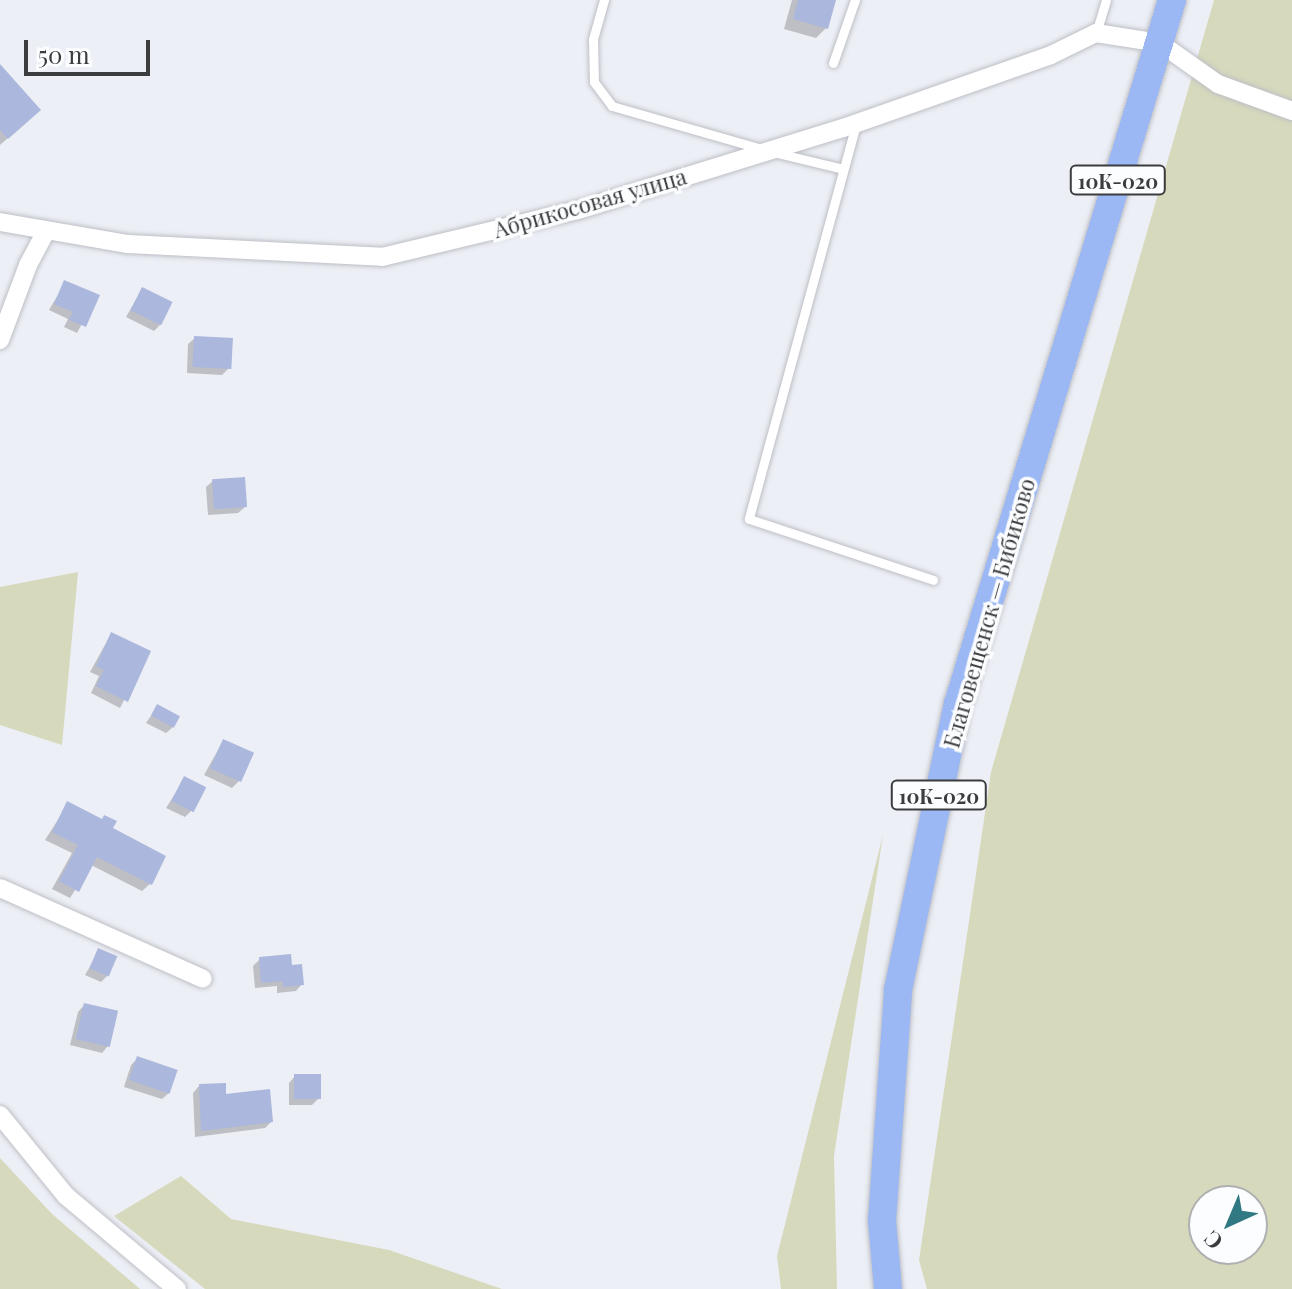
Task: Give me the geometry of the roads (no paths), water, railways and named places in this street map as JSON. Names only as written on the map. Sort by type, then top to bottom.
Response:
[{"type":"main road","name":"Благовещенск — Бибиково","points":[[888,1289],[882,1221],[898,990],[958,704],[1172,0]]},
{"type":"street","name":"Абрикосовая улица","points":[[0,222],[45,233],[128,244],[382,257],[578,210],[856,124],[1051,55],[1096,33]]},
{"type":"street","points":[[1096,33],[1160,43],[1218,84],[1292,111]]},
{"type":"street","points":[[0,340],[28,265],[45,233]]},
{"type":"street","points":[[0,888],[203,979]]},
{"type":"street","points":[[0,1115],[66,1196],[177,1289]]},
{"type":"lane","points":[[604,0],[593,39],[594,82],[612,106],[843,169]]},
{"type":"lane","points":[[833,63],[855,0]]},
{"type":"lane","points":[[1096,33],[1106,0]]},
{"type":"lane","points":[[856,124],[749,519],[933,580]]}]
